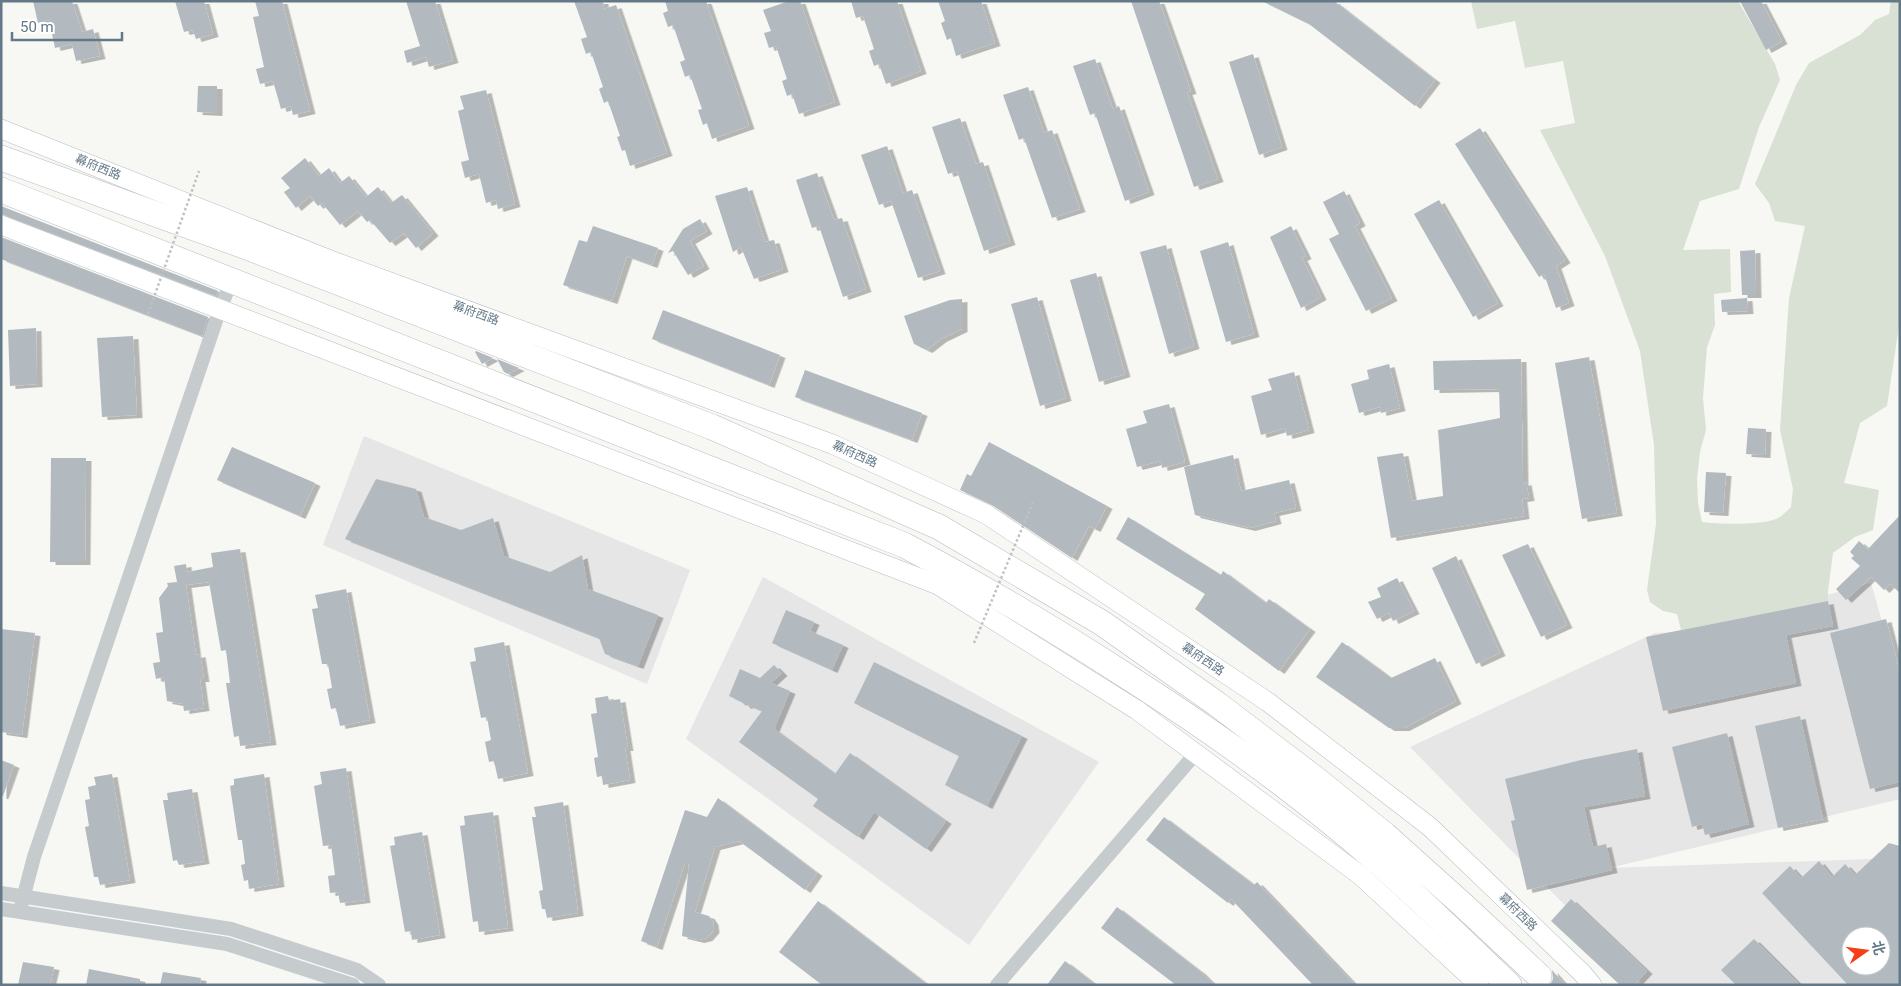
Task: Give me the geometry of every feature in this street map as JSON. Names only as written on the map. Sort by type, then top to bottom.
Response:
[{"type":"highway","name":"幕府西路","points":[[1,158],[244,246],[712,427],[940,527],[1102,623],[1217,704],[1386,835],[1539,976]]},
{"type":"highway","points":[[1,190],[904,545],[969,579],[1050,627],[1202,725],[1288,789],[1376,861],[1508,985]]},
{"type":"main road","name":"幕府西路","points":[[1,129],[338,263],[832,444],[986,514],[1268,702],[1430,827],[1582,973],[1592,985]]},
{"type":"main road","points":[[1,225],[938,585],[1137,710],[1196,753],[1360,876],[1479,985]]},
{"type":"street","points":[[20,910],[38,847],[220,309],[231,282]]},
{"type":"street","points":[[997,985],[1196,753]]},
{"type":"street","points":[[1,893],[231,929],[357,970],[379,985]]},
{"type":"street","points":[[1,908],[227,944],[352,985]]},
{"type":"path","points":[[148,314],[199,171]]},
{"type":"path","points":[[974,643],[1032,502]]},
{"type":"shaded area","points":[[1471,1],[1738,1],[1775,64],[1780,80],[1759,127],[1739,189],[1700,201],[1683,250],[1730,249],[1731,292],[1714,294],[1715,325],[1707,347],[1703,398],[1706,430],[1700,452],[1697,479],[1698,503],[1702,522],[1730,524],[1764,522],[1780,517],[1791,507],[1793,489],[1780,430],[1789,298],[1805,226],[1775,221],[1769,203],[1755,184],[1796,85],[1809,63],[1860,35],[1875,20],[1889,14],[1891,1],[1900,1],[1900,319],[1887,406],[1860,423],[1844,483],[1879,490],[1873,530],[1855,537],[1833,553],[1828,601],[1681,630],[1677,614],[1663,611],[1650,602],[1647,590],[1656,524],[1654,445],[1640,351],[1605,256],[1540,130],[1575,123],[1563,61],[1525,68],[1515,21],[1477,29]]},
{"type":"shaded area","points":[[364,436],[690,570],[647,684],[323,545]]},
{"type":"shaded area","points":[[763,577],[1099,762],[969,945],[686,739]]},
{"type":"shaded area","points":[[1871,583],[1900,685],[1900,799],[1609,868],[1900,858],[1900,985],[1643,985],[1410,747],[1655,633],[1696,631]]},
{"type":"building","points":[[33,1],[72,1],[82,32],[93,29],[100,56],[76,61],[72,44],[55,48],[49,20],[38,23]]},
{"type":"building","points":[[175,1],[204,1],[213,34],[196,39],[193,30],[184,32]]},
{"type":"building","points":[[255,1],[282,1],[310,111],[293,115],[291,106],[281,109],[273,81],[260,84],[256,69],[264,67],[253,17],[259,16]]},
{"type":"building","points":[[406,1],[435,1],[453,60],[429,67],[426,57],[407,63],[404,51],[420,46]]},
{"type":"building","points":[[574,1],[603,1],[604,9],[616,5],[667,153],[630,166],[625,150],[622,151],[617,137],[620,136],[608,101],[604,103],[599,89],[603,87],[591,52],[586,54],[581,39],[587,37]]},
{"type":"building","points":[[665,1],[706,1],[749,126],[712,139],[707,123],[703,125],[698,110],[702,109],[690,75],[685,77],[680,62],[685,60],[673,25],[668,27],[663,13],[668,11]]},
{"type":"building","points":[[789,1],[800,1],[835,102],[799,114],[792,94],[787,96],[782,81],[787,79],[776,46],[769,48],[764,33],[771,31],[763,10]]},
{"type":"building","points":[[851,1],[897,1],[921,71],[886,84],[879,64],[874,66],[869,51],[874,49],[863,16],[856,18]]},
{"type":"building","points":[[938,1],[981,1],[995,43],[956,56],[951,38],[947,40],[941,23],[945,21]]},
{"type":"building","points":[[1131,1],[1159,1],[1191,91],[1187,92],[1218,179],[1194,187]]},
{"type":"building","points":[[1262,1],[1334,1],[1435,80],[1415,106],[1309,24]]},
{"type":"building","points":[[1740,1],[1761,1],[1782,41],[1766,50]]},
{"type":"building","points":[[1253,54],[1282,147],[1259,155],[1229,62]]},
{"type":"building","points":[[1095,59],[1113,109],[1119,106],[1149,192],[1125,201],[1095,113],[1090,115],[1073,66]]},
{"type":"building","points":[[198,86],[217,86],[217,113],[197,112]]},
{"type":"building","points":[[1028,87],[1044,133],[1052,130],[1080,209],[1052,218],[1024,138],[1019,140],[1003,95]]},
{"type":"building","points":[[486,90],[515,204],[498,209],[496,200],[486,203],[479,174],[465,178],[461,162],[469,160],[458,111],[464,109],[460,96]]},
{"type":"building","points":[[960,118],[976,164],[983,162],[1010,242],[984,251],[957,171],[948,174],[932,127]]},
{"type":"building","points":[[1480,128],[1565,260],[1556,266],[1569,303],[1556,308],[1544,274],[1539,277],[1455,144]]},
{"type":"building","points":[[887,146],[903,193],[912,190],[940,271],[918,278],[891,201],[879,205],[861,155]]},
{"type":"building","points":[[305,158],[319,176],[329,168],[340,183],[349,176],[366,197],[378,187],[391,203],[402,195],[433,233],[416,248],[404,233],[390,243],[370,220],[367,222],[358,211],[340,225],[322,203],[318,206],[310,196],[296,208],[284,192],[290,188],[281,178]]},
{"type":"building","points":[[817,173],[834,220],[842,218],[866,289],[843,297],[819,226],[812,228],[796,180]]},
{"type":"building","points":[[747,187],[765,242],[774,240],[783,269],[754,279],[741,247],[733,252],[715,196]]},
{"type":"building","points":[[1344,191],[1360,223],[1355,226],[1392,298],[1366,311],[1329,239],[1339,234],[1323,202]]},
{"type":"building","points":[[1439,200],[1498,303],[1473,317],[1414,214]]},
{"type":"building","points":[[1,206],[218,291],[216,296],[1,214]]},
{"type":"building","points":[[700,219],[707,231],[690,241],[704,266],[688,275],[673,251],[668,253],[683,229]]},
{"type":"building","points":[[593,226],[658,248],[652,265],[627,256],[612,301],[563,285],[579,240],[587,242]]},
{"type":"building","points":[[1291,226],[1306,256],[1302,258],[1321,297],[1301,308],[1270,237]]},
{"type":"building","points":[[1,237],[208,317],[202,336],[1,259]]},
{"type":"building","points":[[1228,242],[1254,334],[1226,342],[1200,251]]},
{"type":"building","points":[[1166,245],[1194,346],[1169,354],[1140,252]]},
{"type":"building","points":[[1755,250],[1756,295],[1742,295],[1740,251]]},
{"type":"building","points":[[1096,273],[1125,374],[1099,382],[1070,280]]},
{"type":"building","points":[[1037,297],[1066,398],[1040,406],[1011,304]]},
{"type":"building","points":[[1747,298],[1748,311],[1722,312],[1721,300]]},
{"type":"building","points":[[962,299],[962,329],[941,339],[927,350],[914,344],[904,316],[950,300]]},
{"type":"building","points":[[663,310],[780,355],[769,385],[652,339]]},
{"type":"building","points":[[36,328],[37,384],[10,386],[8,330]]},
{"type":"building","points":[[133,336],[137,415],[102,417],[97,338]]},
{"type":"building","points":[[476,351],[493,358],[482,364]]},
{"type":"building","points":[[1589,357],[1617,513],[1582,519],[1555,363]]},
{"type":"building","points":[[497,359],[519,368],[508,374],[504,372]]},
{"type":"building","points":[[1521,359],[1523,483],[1526,482],[1529,498],[1522,499],[1524,516],[1391,538],[1377,457],[1403,453],[1412,501],[1443,496],[1438,430],[1500,418],[1499,389],[1434,390],[1433,361]]},
{"type":"building","points":[[1389,364],[1400,408],[1381,413],[1380,407],[1359,413],[1351,384],[1369,379],[1367,370]]},
{"type":"building","points":[[805,370],[922,413],[912,440],[795,397]]},
{"type":"building","points":[[1294,372],[1309,430],[1287,436],[1285,428],[1261,435],[1251,396],[1272,390],[1268,379]]},
{"type":"building","points":[[1169,404],[1185,462],[1162,468],[1161,461],[1137,467],[1126,429],[1147,423],[1143,411]]},
{"type":"building","points":[[1748,428],[1766,429],[1765,455],[1746,454]]},
{"type":"building","points":[[989,442],[1107,506],[1095,529],[1089,526],[1072,558],[992,505],[960,490],[967,474],[971,476]]},
{"type":"building","points":[[232,447],[315,483],[300,516],[217,480]]},
{"type":"building","points":[[1233,455],[1241,491],[1289,480],[1296,508],[1274,513],[1276,521],[1250,528],[1195,515],[1184,467]]},
{"type":"building","points":[[51,458],[86,458],[85,562],[50,562]]},
{"type":"building","points":[[1706,472],[1726,473],[1723,513],[1704,512]]},
{"type":"building","points":[[376,479],[416,489],[424,517],[461,530],[493,518],[504,556],[550,572],[582,555],[588,589],[658,615],[638,666],[605,654],[599,638],[345,539]]},
{"type":"building","points":[[1900,515],[1900,593],[1890,584],[1884,590],[1871,577],[1846,600],[1836,589],[1860,566],[1851,558],[1854,556],[1850,552],[1859,541],[1868,549]]},
{"type":"building","points":[[1128,517],[1221,575],[1223,571],[1266,603],[1269,599],[1310,629],[1279,671],[1195,609],[1205,594],[1116,539]]},
{"type":"building","points":[[1528,544],[1567,625],[1541,637],[1502,555]]},
{"type":"building","points":[[240,549],[271,742],[240,746],[239,736],[234,737],[226,683],[230,683],[226,650],[221,651],[209,582],[186,585],[196,655],[200,654],[204,679],[200,679],[204,708],[184,711],[183,704],[167,701],[164,677],[156,679],[153,663],[160,662],[156,633],[163,632],[159,598],[168,586],[167,583],[177,582],[174,566],[186,564],[187,572],[213,567],[211,553]]},
{"type":"building","points":[[1456,556],[1500,653],[1476,664],[1432,568]]},
{"type":"building","points":[[1397,578],[1414,611],[1393,621],[1389,613],[1377,619],[1368,602],[1381,597],[1377,588]]},
{"type":"building","points":[[346,589],[370,720],[340,726],[336,708],[331,709],[327,689],[332,688],[328,664],[322,664],[312,609],[318,608],[315,595]]},
{"type":"building","points":[[1828,601],[1833,626],[1786,635],[1796,683],[1663,711],[1646,637]]},
{"type":"building","points":[[786,610],[814,622],[810,631],[843,645],[832,670],[772,643]]},
{"type":"building","points":[[1886,619],[1900,673],[1900,782],[1870,789],[1830,633]]},
{"type":"building","points":[[1,629],[35,633],[22,735],[1,732]]},
{"type":"building","points":[[504,642],[528,773],[498,779],[494,761],[489,762],[485,742],[491,740],[487,717],[481,718],[470,662],[476,661],[474,648]]},
{"type":"building","points":[[1342,642],[1391,678],[1435,658],[1456,701],[1404,728],[1389,728],[1316,677]]},
{"type":"building","points":[[874,662],[1022,736],[987,806],[945,785],[959,756],[854,703]]},
{"type":"building","points":[[774,665],[782,673],[771,683],[790,691],[774,729],[835,774],[850,753],[946,821],[926,849],[874,812],[858,837],[813,806],[818,799],[739,742],[762,711],[748,705],[746,706],[729,696],[740,669],[760,678]]},
{"type":"building","points":[[608,696],[609,701],[620,699],[628,748],[625,748],[630,780],[603,785],[602,776],[597,777],[594,758],[598,757],[591,714],[597,713],[595,698]]},
{"type":"building","points":[[1800,716],[1823,819],[1778,828],[1755,726]]},
{"type":"building","points":[[1727,733],[1749,824],[1705,835],[1702,824],[1692,827],[1672,747]]},
{"type":"building","points":[[1637,749],[1645,796],[1584,807],[1593,847],[1606,844],[1612,870],[1527,890],[1511,821],[1515,820],[1505,779],[1581,760]]},
{"type":"building","points":[[1,760],[14,765],[3,796],[1,796]]},
{"type":"building","points":[[346,768],[365,900],[340,903],[338,892],[330,893],[328,876],[335,875],[331,845],[323,846],[314,786],[322,784],[320,772]]},
{"type":"building","points":[[112,774],[130,880],[100,885],[98,877],[94,877],[85,827],[89,826],[85,800],[90,799],[88,787],[96,785],[94,777]]},
{"type":"building","points":[[264,774],[279,884],[249,889],[248,880],[244,881],[241,865],[245,864],[242,840],[238,840],[230,786],[234,785],[234,779]]},
{"type":"building","points":[[192,789],[204,861],[179,865],[177,860],[173,861],[163,800],[168,800],[167,793]]},
{"type":"building","points":[[718,798],[817,873],[805,890],[739,841],[715,847],[695,912],[709,916],[713,922],[714,930],[707,938],[699,940],[682,936],[689,863],[685,863],[657,947],[641,941],[685,810],[707,817]]},
{"type":"building","points":[[563,802],[578,913],[547,918],[545,909],[542,909],[539,891],[543,890],[532,817],[536,817],[534,807]]},
{"type":"building","points":[[493,812],[508,928],[479,932],[478,921],[473,922],[460,826],[465,825],[464,816]]},
{"type":"building","points":[[1164,817],[1254,885],[1257,882],[1355,985],[1313,985],[1231,899],[1228,903],[1146,840]]},
{"type":"building","points":[[422,832],[440,935],[412,940],[411,931],[405,932],[390,846],[395,845],[394,837]]},
{"type":"building","points":[[1889,843],[1900,846],[1900,985],[1848,985],[1762,893],[1790,866],[1801,878],[1819,861],[1832,877],[1845,864],[1855,875]]},
{"type":"building","points":[[1571,899],[1647,971],[1634,985],[1620,985],[1551,921]]},
{"type":"building","points":[[818,901],[928,985],[822,985],[779,952]]},
{"type":"building","points":[[1117,907],[1201,972],[1214,985],[1176,985],[1101,928]]},
{"type":"building","points":[[1754,939],[1800,985],[1736,985],[1721,970]]},
{"type":"building","points":[[1065,961],[1096,985],[1047,985]]},
{"type":"building","points":[[23,962],[54,967],[50,985],[18,985]]},
{"type":"building","points":[[89,969],[140,979],[140,985],[86,985]]},
{"type":"building","points":[[1552,970],[1565,985],[1550,985],[1553,979]]},
{"type":"building","points":[[163,972],[201,978],[200,985],[160,985]]}]
